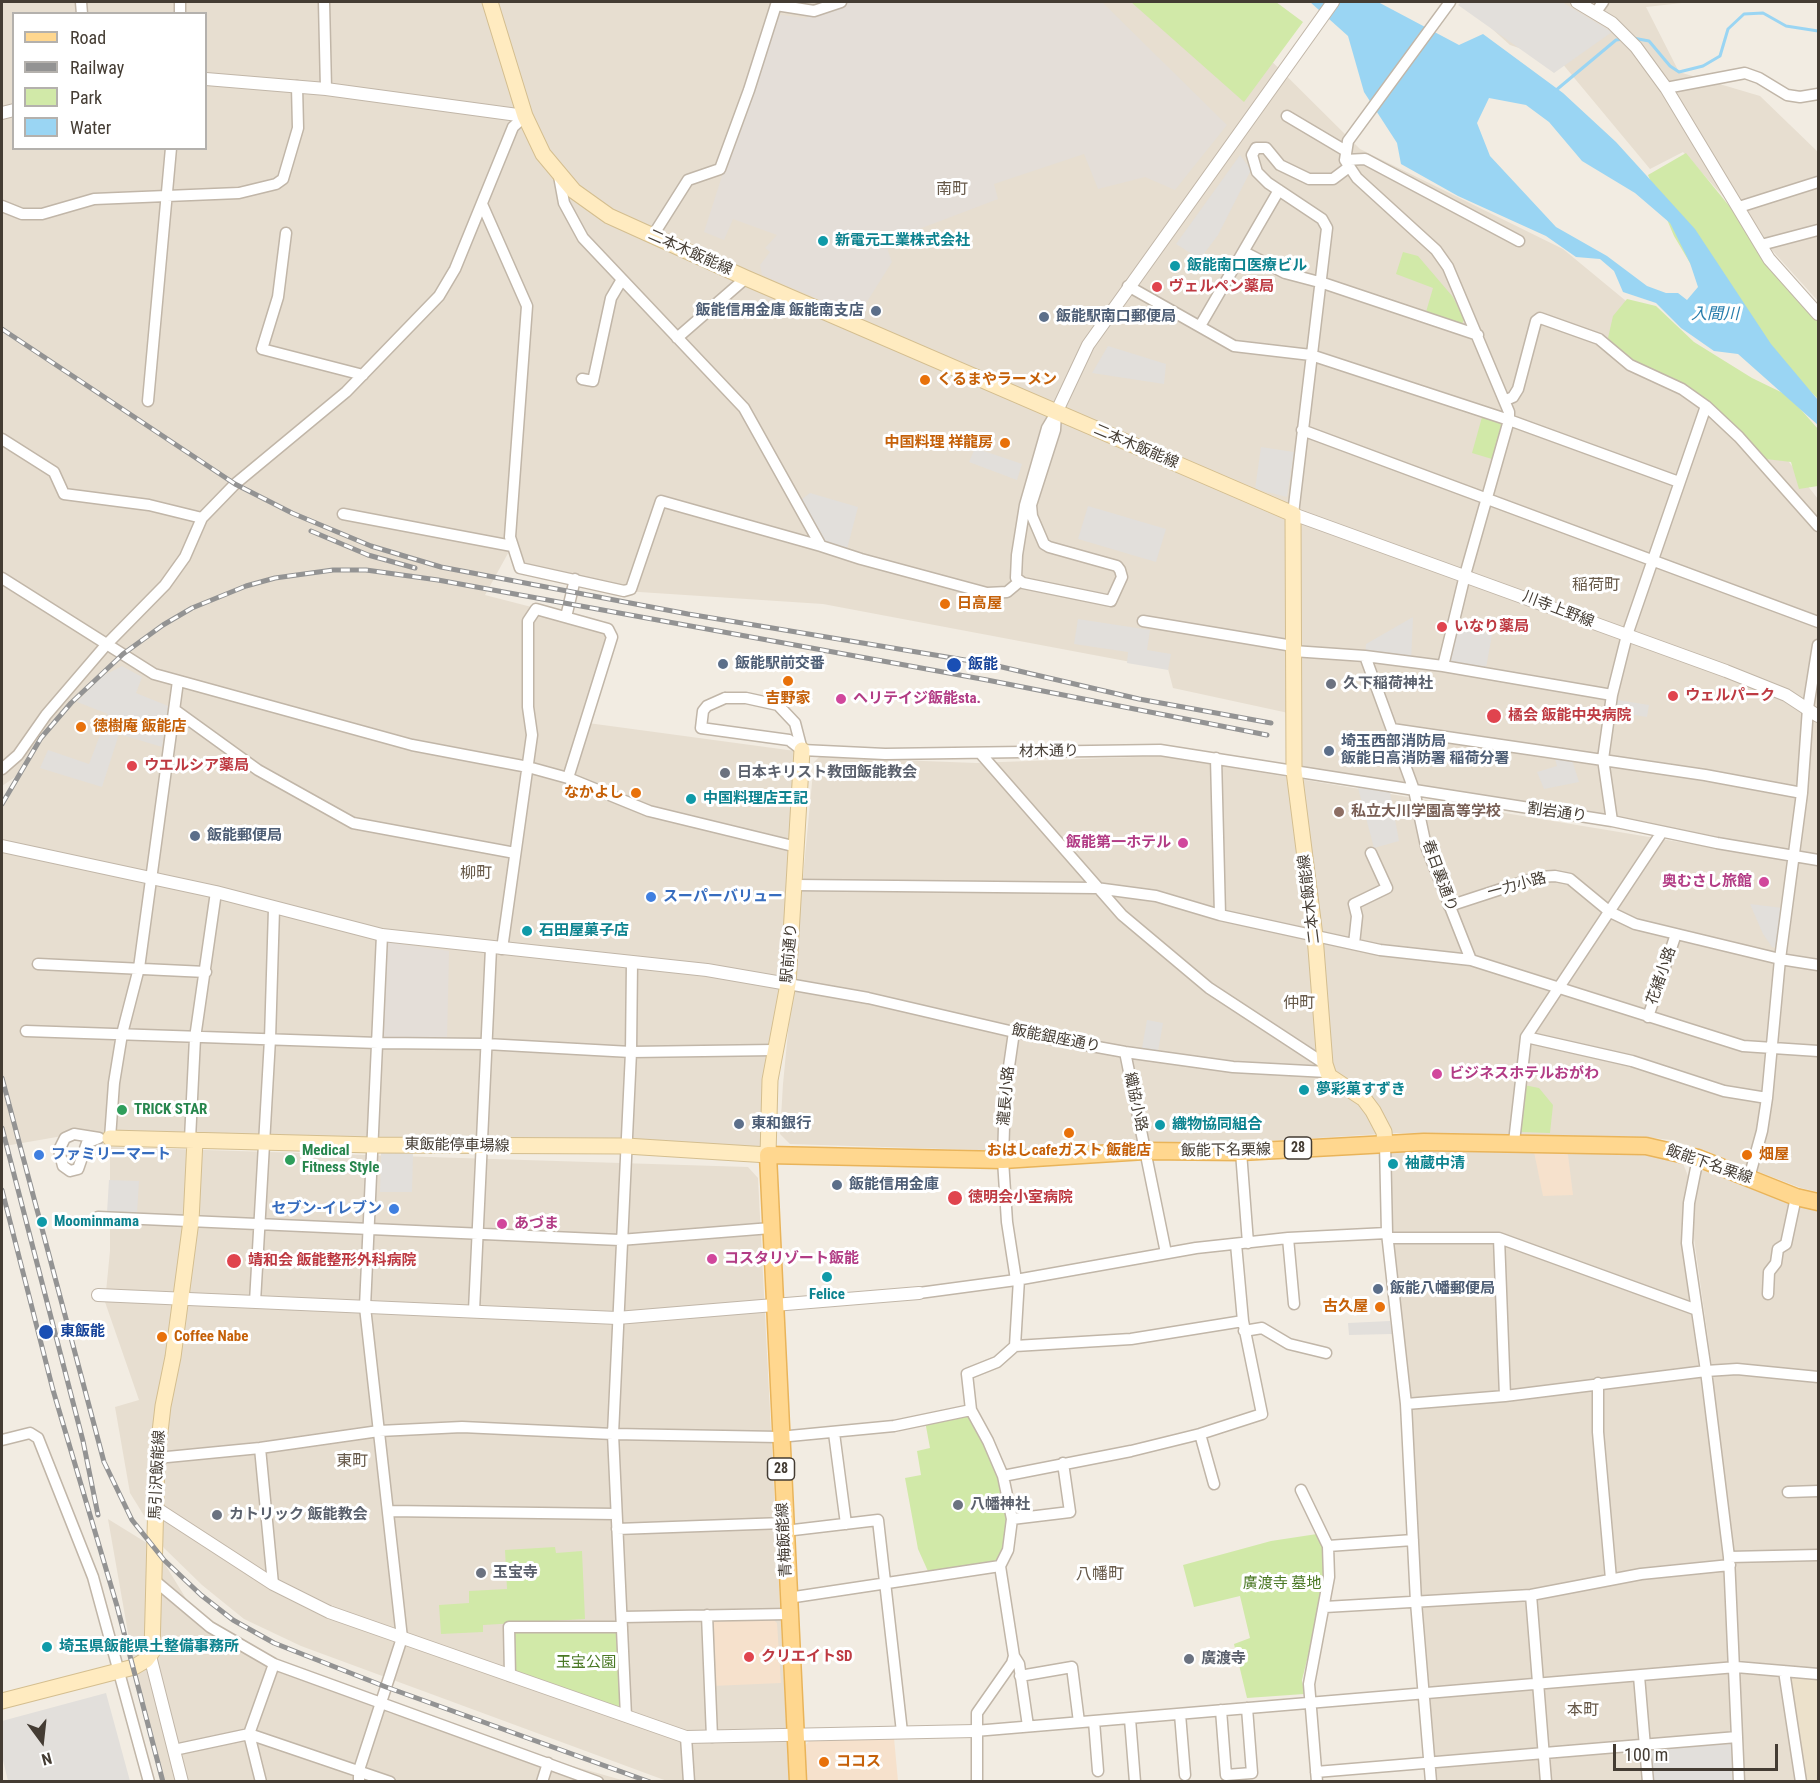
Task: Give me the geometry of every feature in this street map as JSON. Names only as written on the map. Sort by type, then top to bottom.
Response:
[{"type":"main road","name":"二本木飯能線","points":[[490,2],[525,116],[543,154],[559,176],[588,202],[652,237],[1293,514],[1294,771],[1315,936],[1326,1068]]},
{"type":"main road","name":"駅前通り","points":[[768,1155],[768,1105],[775,1050],[788,984],[802,750]]},
{"type":"main road","points":[[1326,1068],[1332,1079],[1364,1099],[1379,1120],[1385,1143]]},
{"type":"main road","name":"東飯能停車場線","points":[[105,1138],[482,1147],[626,1146],[768,1155]]},
{"type":"main road","name":"馬引沢飯能線","points":[[150,1656],[157,1458],[162,1406],[181,1298],[191,1221],[192,1139]]},
{"type":"main road","name":"飯能下名栗線","points":[[768,1155],[1003,1160],[1145,1151],[1240,1152],[1385,1143],[1514,1142],[1646,1146],[1698,1158],[1796,1197],[1818,1202]]},
{"type":"main road","name":"青梅飯能線","points":[[768,1155],[779,1437],[798,1782]]},
{"type":"main road","points":[[2,1701],[119,1671],[142,1663],[150,1656]]},
{"type":"street","points":[[324,2],[326,89]]},
{"type":"street","points":[[652,237],[688,180],[720,169],[749,90],[776,5],[814,11],[841,2]]},
{"type":"street","points":[[1019,582],[1015,572],[1021,522],[1047,428],[1088,345],[1333,2]]},
{"type":"street","points":[[1293,514],[1311,355],[1323,283],[1327,228],[1322,219],[1257,172],[1252,162],[1256,148],[1266,147],[1280,165],[1309,178],[1333,179],[1440,13],[1450,2]]},
{"type":"street","points":[[1577,2],[1600,7],[1633,45],[1666,88],[1769,259],[1818,314]]},
{"type":"street","points":[[1666,88],[1745,73],[1759,78],[1786,95],[1800,97],[1818,94]]},
{"type":"street","points":[[207,79],[326,89],[525,116]]},
{"type":"street","points":[[2,206],[22,214],[42,214],[94,199],[166,198],[199,193],[239,193],[280,182],[298,128],[297,86]]},
{"type":"street","points":[[2,769],[18,754],[46,715],[106,645],[165,585],[185,557],[202,518],[236,484],[363,375],[439,296],[455,269],[513,127],[525,116]]},
{"type":"street","points":[[1287,117],[1347,155],[1365,159],[1519,241]]},
{"type":"street","points":[[148,401],[171,150]]},
{"type":"street","points":[[1347,155],[1357,178],[1436,250],[1448,267],[1506,400],[1509,420],[1465,575],[1443,666]]},
{"type":"street","points":[[559,176],[564,203],[583,238],[621,281],[744,408],[821,546]]},
{"type":"street","points":[[1739,207],[1818,182]]},
{"type":"street","points":[[1797,189],[1801,200]]},
{"type":"street","points":[[1200,326],[1279,190]]},
{"type":"street","points":[[482,204],[527,306],[510,537],[520,568],[624,591],[631,589],[661,501],[987,593],[1007,592],[1019,582]]},
{"type":"street","points":[[1761,245],[1818,230]]},
{"type":"street","points":[[286,233],[278,297],[262,349],[363,375]]},
{"type":"street","points":[[1244,252],[1285,273],[1323,283],[1478,335]]},
{"type":"street","points":[[677,338],[746,278]]},
{"type":"street","points":[[582,379],[593,381],[611,298],[621,281]]},
{"type":"street","points":[[1128,286],[1234,346],[1311,355],[1509,420],[1679,482]]},
{"type":"street","points":[[1506,400],[1513,397],[1518,388],[1536,321],[1540,318],[1599,339],[1630,365],[1682,389],[1706,406],[1739,437],[1818,526]]},
{"type":"street","points":[[1612,821],[1603,759],[1612,695],[1627,635],[1706,406]]},
{"type":"street","points":[[1019,582],[1111,601],[1122,577],[1117,566],[1049,547],[1044,544],[1036,529],[1031,505],[1055,430],[1056,413]]},
{"type":"street","points":[[1302,430],[1818,622]]},
{"type":"street","points":[[2,439],[54,472],[64,494],[149,505],[202,518]]},
{"type":"street","points":[[344,514],[513,546]]},
{"type":"street","name":"川寺上野線","points":[[1293,514],[1465,575],[1776,691],[1813,712]]},
{"type":"street","points":[[2,578],[154,674],[412,745],[528,767],[568,778],[649,811],[797,847]]},
{"type":"street","points":[[566,617],[575,579]]},
{"type":"street","points":[[474,1311],[486,1044],[496,949],[515,853],[532,735],[528,707],[528,621],[536,609],[608,628],[612,637],[568,778]]},
{"type":"street","points":[[1143,621],[1293,648],[1443,666],[1612,695]]},
{"type":"street","points":[[1749,1178],[1762,1131],[1767,1098],[1780,959],[1813,712],[1818,645]]},
{"type":"street","name":"春日裏通り","points":[[1365,656],[1414,790],[1426,846],[1471,960]]},
{"type":"street","points":[[105,1138],[122,1034],[139,968],[178,681]]},
{"type":"street","points":[[725,698],[746,698],[771,702],[790,715],[798,732],[802,750],[789,740],[701,728],[703,711],[714,701],[725,698]]},
{"type":"street","points":[[175,710],[258,770],[353,823],[515,853]]},
{"type":"street","points":[[1392,729],[1603,759],[1802,793]]},
{"type":"street","name":"材木通り","points":[[802,750],[885,754],[981,754],[1160,750],[1294,771]]},
{"type":"street","points":[[981,754],[1096,888],[1154,943],[1209,988],[1326,1068]]},
{"type":"street","points":[[1216,758],[1220,915]]},
{"type":"street","name":"割岩通り","points":[[1294,771],[1612,821],[1818,860]]},
{"type":"street","points":[[1514,1142],[1526,1037],[1662,832]]},
{"type":"street","points":[[2,846],[216,892],[274,909],[382,935],[632,962],[788,984]]},
{"type":"street","points":[[1354,944],[1357,916],[1354,904],[1386,888],[1371,853]]},
{"type":"street","name":"一力小路","points":[[1449,906],[1538,878],[1555,876],[1569,879],[1610,912],[1635,924],[1780,959],[1818,965]]},
{"type":"street","points":[[795,885],[1096,888],[1156,896],[1220,915],[1354,944],[1471,960],[1743,1046],[1818,1051]]},
{"type":"street","points":[[192,1139],[195,1038],[216,892]]},
{"type":"street","points":[[255,1302],[270,1040],[274,909]]},
{"type":"street","name":"花緒小路","points":[[1648,1017],[1676,934]]},
{"type":"street","points":[[359,1776],[402,1638],[365,1306],[382,935]]},
{"type":"street","points":[[626,1716],[613,1434],[620,1240],[631,1052],[632,962]]},
{"type":"street","points":[[38,964],[206,972]]},
{"type":"street","name":"飯能銀座通り","points":[[788,984],[868,998],[1014,1032],[1125,1052],[1233,1067],[1326,1068]]},
{"type":"street","points":[[26,1031],[195,1038],[486,1044],[631,1052],[775,1050]]},
{"type":"street","name":"瀧長小路","points":[[1014,1032],[1005,1094],[1003,1160],[1007,1222],[1018,1280],[1015,1346]]},
{"type":"street","points":[[1526,1037],[1632,1061],[1724,1091],[1767,1098]]},
{"type":"street","name":"織協小路","points":[[1125,1052],[1166,1253]]},
{"type":"street","points":[[1385,1143],[1387,1235],[1391,1289],[1406,1404],[1416,1602],[1431,1782]]},
{"type":"street","points":[[1003,1476],[1131,1451],[1200,1434],[1262,1414],[1244,1326],[1240,1152]]},
{"type":"street","points":[[1698,1158],[1689,1203],[1687,1243],[1730,1561],[1740,1782]]},
{"type":"street","points":[[1768,1294],[1769,1272],[1776,1263],[1778,1249],[1786,1244],[1796,1197]]},
{"type":"street","points":[[98,1217],[369,1227],[620,1240],[771,1228]]},
{"type":"street","points":[[98,1295],[617,1318],[919,1293],[1018,1280],[1166,1253],[1288,1238],[1387,1235],[1499,1238],[1697,1310]]},
{"type":"street","points":[[1288,1238],[1294,1304]]},
{"type":"street","points":[[1499,1238],[1505,1396]]},
{"type":"street","points":[[1028,1726],[1000,1566],[1008,1550],[1012,1519],[1003,1476],[971,1410],[967,1374],[997,1362],[1015,1346],[1131,1339],[1244,1326],[1262,1328],[1289,1344],[1326,1353]]},
{"type":"street","points":[[1406,1404],[1505,1396],[1706,1371],[1737,1369],[1818,1377]]},
{"type":"street","points":[[1598,1383],[1598,1432],[1611,1579]]},
{"type":"street","points":[[157,1458],[260,1448],[379,1431],[477,1426],[613,1434],[779,1437],[834,1433],[925,1421],[971,1410]]},
{"type":"street","points":[[2,1440],[30,1433],[38,1438],[93,1577],[149,1782]]},
{"type":"street","points":[[834,1433],[846,1524]]},
{"type":"street","points":[[1200,1434],[1214,1484]]},
{"type":"street","points":[[260,1448],[273,1584]]},
{"type":"street","points":[[1012,1519],[1070,1512],[1063,1463]]},
{"type":"street","points":[[1301,1490],[1328,1546],[1329,1577],[1325,1607],[1309,1683],[1317,1777],[1429,1763],[1737,1737]]},
{"type":"street","points":[[1788,1492],[1818,1491]]},
{"type":"street","points":[[156,1508],[273,1584],[329,1612],[686,1737],[975,1731],[1736,1667],[1818,1674]]},
{"type":"street","points":[[388,1511],[616,1514]]},
{"type":"street","points":[[617,1529],[785,1527],[878,1520],[902,1732]]},
{"type":"street","points":[[1328,1546],[1413,1540]]},
{"type":"street","points":[[1325,1607],[1531,1595],[1611,1579],[1730,1561],[1818,1555]]},
{"type":"street","points":[[510,1676],[509,1627],[622,1622],[788,1606],[886,1584],[1000,1566]]},
{"type":"street","points":[[154,1580],[210,1627],[274,1664],[380,1705],[598,1782]]},
{"type":"street","points":[[1531,1595],[1546,1782]]},
{"type":"street","points":[[706,1615],[712,1737]]},
{"type":"street","points":[[150,1656],[182,1782]]},
{"type":"street","points":[[977,1782],[975,1731],[980,1706],[1012,1663],[1014,1656]]},
{"type":"street","points":[[261,1782],[249,1734],[274,1664]]},
{"type":"street","points":[[1020,1676],[1072,1667],[1079,1722]]},
{"type":"street","points":[[1784,1671],[1801,1782]]},
{"type":"street","points":[[1639,1676],[1648,1782]]},
{"type":"street","points":[[1221,1710],[1226,1775],[1244,1774],[1252,1773],[1246,1708]]},
{"type":"street","points":[[1180,1714],[1185,1775]]},
{"type":"street","points":[[1130,1719],[1135,1782]]},
{"type":"street","points":[[1094,1721],[1098,1771]]},
{"type":"street","points":[[174,1750],[249,1734],[359,1776],[390,1782]]},
{"type":"street","points":[[686,1737],[689,1782]]},
{"type":"street","points":[[542,1782],[548,1763]]},
{"type":"shaded area","points":[[2,2],[1212,2],[1360,149],[1563,249],[1729,386],[1818,499],[1818,860],[1294,771],[1293,714],[1173,688],[1168,669],[823,604],[624,591],[520,568],[512,546],[485,595],[609,627],[588,723],[810,753],[795,860],[767,1155],[74,1134],[5,1146],[2,1133],[2,808],[18,775],[2,786]]},
{"type":"shaded area","points":[[851,2],[1102,2],[1227,125],[1175,190],[1145,177],[1098,189],[1084,154],[994,184],[998,199],[885,242],[892,262],[858,316],[762,275],[760,265],[770,252],[765,248],[777,235],[733,219],[724,240],[704,232],[774,14],[805,18]]},
{"type":"shaded area","points":[[1461,2],[1562,2],[1612,32],[1554,73],[1458,5]]},
{"type":"shaded area","points":[[1462,2],[1691,2],[1646,7],[1679,72],[1760,96],[1818,152],[1818,301],[1683,152],[1650,169],[1561,62],[1510,45]]},
{"type":"shaded area","points":[[1240,155],[1251,170],[1218,235],[1200,259],[1176,244]]},
{"type":"shaded area","points":[[1108,346],[1166,364],[1164,384],[1092,373]]},
{"type":"shaded area","points":[[1261,447],[1294,452],[1287,497],[1255,489]]},
{"type":"shaded area","points":[[975,448],[1022,464],[1017,480],[969,462]]},
{"type":"shaded area","points":[[810,493],[858,507],[847,549],[829,544],[817,536],[798,502]]},
{"type":"shaded area","points":[[1088,506],[1166,529],[1156,562],[1078,539]]},
{"type":"shaded area","points":[[1413,617],[1411,662],[1365,656],[1366,644]]},
{"type":"shaded area","points":[[1078,619],[1150,630],[1147,650],[1171,654],[1168,670],[1127,663],[1128,652],[1074,644]]},
{"type":"shaded area","points":[[1453,625],[1492,635],[1485,673],[1443,666]]},
{"type":"shaded area","points":[[122,666],[142,677],[136,693],[168,706],[162,747],[119,734],[102,787],[40,768],[48,750],[89,764],[108,714],[77,702],[103,676]]},
{"type":"shaded area","points":[[1617,700],[1649,705],[1647,717],[1615,712]]},
{"type":"shaded area","name":"仲町","points":[[1161,756],[1818,865],[1818,1192],[1801,1188],[1671,1140],[1644,1137],[1397,1133],[1236,1143],[1147,1143],[1008,1151],[790,1144],[780,1134],[783,1084],[814,762],[819,757],[976,763]]},
{"type":"shaded area","points":[[1555,759],[1572,760],[1579,782],[1544,789],[1537,772],[1557,766]]},
{"type":"shaded area","points":[[1358,788],[1390,792],[1399,841],[1374,848]]},
{"type":"shaded area","points":[[1750,904],[1783,908],[1778,948],[1772,947],[1763,934]]},
{"type":"shaded area","points":[[387,942],[449,951],[447,1040],[383,1039]]},
{"type":"shaded area","points":[[1147,1020],[1163,1023],[1158,1051],[1142,1048]]},
{"type":"shaded area","name":"東町","points":[[110,1147],[748,1167],[758,1178],[789,1781],[667,1781],[301,1646],[244,1619],[202,1585],[164,1548],[130,1493],[115,1407],[139,1400],[105,1302],[110,1251]]},
{"type":"shaded area","points":[[1533,1147],[1567,1147],[1573,1195],[1543,1196]]},
{"type":"shaded area","name":"本町","points":[[1388,1151],[1599,1153],[1647,1155],[1682,1161],[1688,1176],[1684,1204],[1684,1264],[1722,1530],[1734,1781],[1434,1781],[1421,1608],[1412,1407],[1397,1290]]},
{"type":"shaded area","points":[[381,1153],[413,1153],[412,1192],[380,1192]]},
{"type":"shaded area","points":[[1698,1158],[1818,1202],[1818,1781],[1740,1781],[1736,1667],[1713,1374],[1689,1203]]},
{"type":"shaded area","points":[[109,1180],[139,1181],[137,1214],[107,1213]]},
{"type":"shaded area","points":[[1390,1321],[1392,1334],[1349,1335],[1348,1323]]},
{"type":"shaded area","points":[[108,1519],[155,1548],[204,1628],[282,1673],[392,1714],[625,1781],[164,1781],[134,1667]]},
{"type":"shaded area","name":"クリエイトSD","points":[[771,1617],[777,1623],[781,1683],[712,1686],[709,1623],[714,1618]]},
{"type":"shaded area","points":[[1790,1678],[1818,1678],[1818,1781],[1806,1781]]},
{"type":"shaded area","points":[[106,1693],[130,1781],[8,1781],[2,1756],[2,1721]]},
{"type":"shaded area","points":[[894,1738],[898,1781],[807,1781],[804,1747],[810,1740]]},
{"type":"shaded area","points":[[1731,1741],[1733,1781],[1651,1781],[1648,1748]]},
{"type":"green space","points":[[1131,2],[1276,2],[1303,22],[1244,102]]},
{"type":"green space","points":[[1686,153],[1818,315],[1818,399],[1703,285],[1674,236],[1648,175]]},
{"type":"green space","points":[[1403,252],[1418,256],[1453,297],[1464,319],[1461,327],[1426,312],[1433,288],[1396,274]]},
{"type":"green space","points":[[1627,299],[1656,306],[1694,342],[1752,378],[1789,396],[1818,429],[1818,486],[1799,489],[1791,462],[1766,459],[1705,398],[1632,361],[1608,338],[1613,316]]},
{"type":"green space","points":[[1482,417],[1502,422],[1492,459],[1472,453]]},
{"type":"green space","points":[[1524,1085],[1539,1088],[1553,1105],[1550,1133],[1521,1132]]},
{"type":"green space","name":"八幡神社","points":[[971,1410],[988,1441],[1012,1519],[1000,1566],[931,1578],[918,1549],[905,1478],[921,1475],[917,1451],[930,1448],[925,1421]]},
{"type":"green space","name":"廣渡寺 墓地","points":[[1317,1534],[1326,1551],[1327,1579],[1302,1680],[1304,1694],[1247,1698],[1234,1644],[1250,1638],[1240,1596],[1194,1607],[1183,1565],[1271,1541]]},
{"type":"green space","points":[[555,1547],[556,1553],[582,1551],[585,1619],[483,1625],[483,1632],[441,1634],[439,1605],[469,1603],[469,1591],[507,1589],[505,1550]]},
{"type":"green space","name":"玉宝公園","points":[[509,1627],[622,1627],[625,1708],[618,1713],[510,1676]]},
{"type":"water","name":"入間川","points":[[1310,2],[1378,2],[1459,45],[1483,34],[1563,93],[1616,142],[1695,229],[1771,344],[1818,400],[1818,425],[1738,354],[1714,351],[1681,328],[1656,303],[1623,292],[1614,271],[1600,259],[1576,257],[1546,236],[1458,196],[1401,164],[1397,143],[1364,92],[1348,36]],"holes":[[[1489,98],[1526,105],[1549,122],[1582,161],[1635,193],[1670,223],[1690,263],[1698,287],[1687,300],[1678,293],[1666,293],[1647,286],[1607,256],[1556,227],[1490,156],[1477,123]]]},
{"type":"waterway","points":[[1633,38],[1649,41],[1670,66],[1679,72],[1703,66],[1720,56],[1728,29],[1744,14],[1763,13],[1786,26],[1818,31]]},
{"type":"waterway","points":[[1555,91],[1616,40],[1624,39]]},
{"type":"railway","points":[[2,329],[235,484],[292,513],[371,546],[441,567],[688,614],[989,664],[1139,699],[1271,723]]},
{"type":"railway","points":[[311,531],[368,555],[415,568]]},
{"type":"railway","points":[[2,804],[41,738],[71,703],[123,654],[163,625],[192,608],[246,586],[275,578],[333,570],[366,570],[438,580],[987,680],[1267,735]]},
{"type":"railway","points":[[2,1078],[104,1462],[132,1520],[164,1560],[201,1595],[233,1620],[274,1643],[386,1687],[650,1782]]},
{"type":"railway","points":[[2,1128],[83,1441],[98,1515]]},
{"type":"railway","points":[[2,1190],[53,1390],[117,1606],[163,1782]]},
{"type":"place","name":"新電元工業株式会社","points":[[823,241]]},
{"type":"place","name":"飯能南口医療ビル","points":[[1175,266]]},
{"type":"place","name":"ヴェルペン薬局","points":[[1157,287]]},
{"type":"place","name":"飯能信用金庫 飯能南支店","points":[[876,311]]},
{"type":"place","name":"飯能駅南口郵便局","points":[[1044,317]]},
{"type":"place","name":"くるまやラーメン","points":[[925,380]]},
{"type":"place","name":"中国料理 祥龍房","points":[[1005,443]]},
{"type":"place","name":"日高屋","points":[[945,604]]},
{"type":"place","name":"いなり薬局","points":[[1442,627]]},
{"type":"place","name":"飯能駅前交番","points":[[723,664]]},
{"type":"place","name":"飯能","points":[[954,665]]},
{"type":"place","name":"吉野家","points":[[788,681]]},
{"type":"place","name":"久下稲荷神社","points":[[1331,684]]},
{"type":"place","name":"ウェルパーク","points":[[1673,696]]},
{"type":"place","name":"ヘリテイジ飯能sta.","points":[[841,699]]},
{"type":"place","name":"橘会 飯能中央病院","points":[[1494,716]]},
{"type":"place","name":"徳樹庵 飯能店","points":[[81,727]]},
{"type":"place","name":"埼玉西部消防局 飯能日高消防署 稲荷分署","points":[[1329,751]]},
{"type":"place","name":"ウエルシア薬局","points":[[132,766]]},
{"type":"place","name":"日本キリスト教団飯能教会","points":[[725,773]]},
{"type":"place","name":"なかよし","points":[[636,793]]},
{"type":"place","name":"中国料理店王記","points":[[691,799]]},
{"type":"place","name":"私立大川学園高等学校","points":[[1339,812]]},
{"type":"place","name":"飯能郵便局","points":[[195,836]]},
{"type":"place","name":"飯能第一ホテル","points":[[1183,843]]},
{"type":"place","name":"奥むさし旅館","points":[[1764,882]]},
{"type":"place","name":"スーパーバリュー","points":[[651,897]]},
{"type":"place","name":"石田屋菓子店","points":[[527,931]]},
{"type":"place","name":"ビジネスホテルおがわ","points":[[1437,1074]]},
{"type":"place","name":"夢彩菓すずき","points":[[1304,1090]]},
{"type":"place","name":"TRICK STAR","points":[[122,1110]]},
{"type":"place","name":"東和銀行","points":[[739,1124]]},
{"type":"place","name":"織物協同組合","points":[[1160,1125]]},
{"type":"place","name":"おはしcafeガスト 飯能店","points":[[1069,1133]]},
{"type":"place","name":"ファミリーマート","points":[[39,1155]]},
{"type":"place","name":"畑屋","points":[[1747,1155]]},
{"type":"place","name":"Medical Fitness Style","points":[[290,1160]]},
{"type":"place","name":"袖蔵中清","points":[[1393,1164]]},
{"type":"place","name":"飯能信用金庫","points":[[837,1185]]},
{"type":"place","name":"徳明会小室病院","points":[[955,1198]]},
{"type":"place","name":"セブン-イレブン","points":[[394,1209]]},
{"type":"place","name":"Moominmama","points":[[42,1222]]},
{"type":"place","name":"あづま","points":[[502,1224]]},
{"type":"place","name":"コスタリゾート飯能","points":[[712,1259]]},
{"type":"place","name":"靖和会 飯能整形外科病院","points":[[234,1261]]},
{"type":"place","name":"Felice","points":[[827,1277]]},
{"type":"place","name":"飯能八幡郵便局","points":[[1378,1289]]},
{"type":"place","name":"古久屋","points":[[1380,1307]]},
{"type":"place","name":"東飯能","points":[[46,1332]]},
{"type":"place","name":"Coffee Nabe","points":[[162,1337]]},
{"type":"place","name":"八幡神社","points":[[958,1505]]},
{"type":"place","name":"カトリック 飯能教会","points":[[217,1515]]},
{"type":"place","name":"玉宝寺","points":[[481,1573]]},
{"type":"place","name":"埼玉県飯能県土整備事務所","points":[[47,1647]]},
{"type":"place","name":"クリエイトSD","points":[[749,1657]]},
{"type":"place","name":"廣渡寺","points":[[1189,1659]]},
{"type":"place","name":"ココス","points":[[824,1762]]},
{"type":"district","name":"南町","points":[[952,190]]},
{"type":"district","name":"稲荷町","points":[[1596,586]]},
{"type":"district","name":"柳町","points":[[476,874]]},
{"type":"district","name":"仲町","points":[[1299,1004]]},
{"type":"district","name":"東町","points":[[352,1462]]},
{"type":"district","name":"八幡町","points":[[1100,1575]]},
{"type":"district","name":"本町","points":[[1583,1711]]}]
